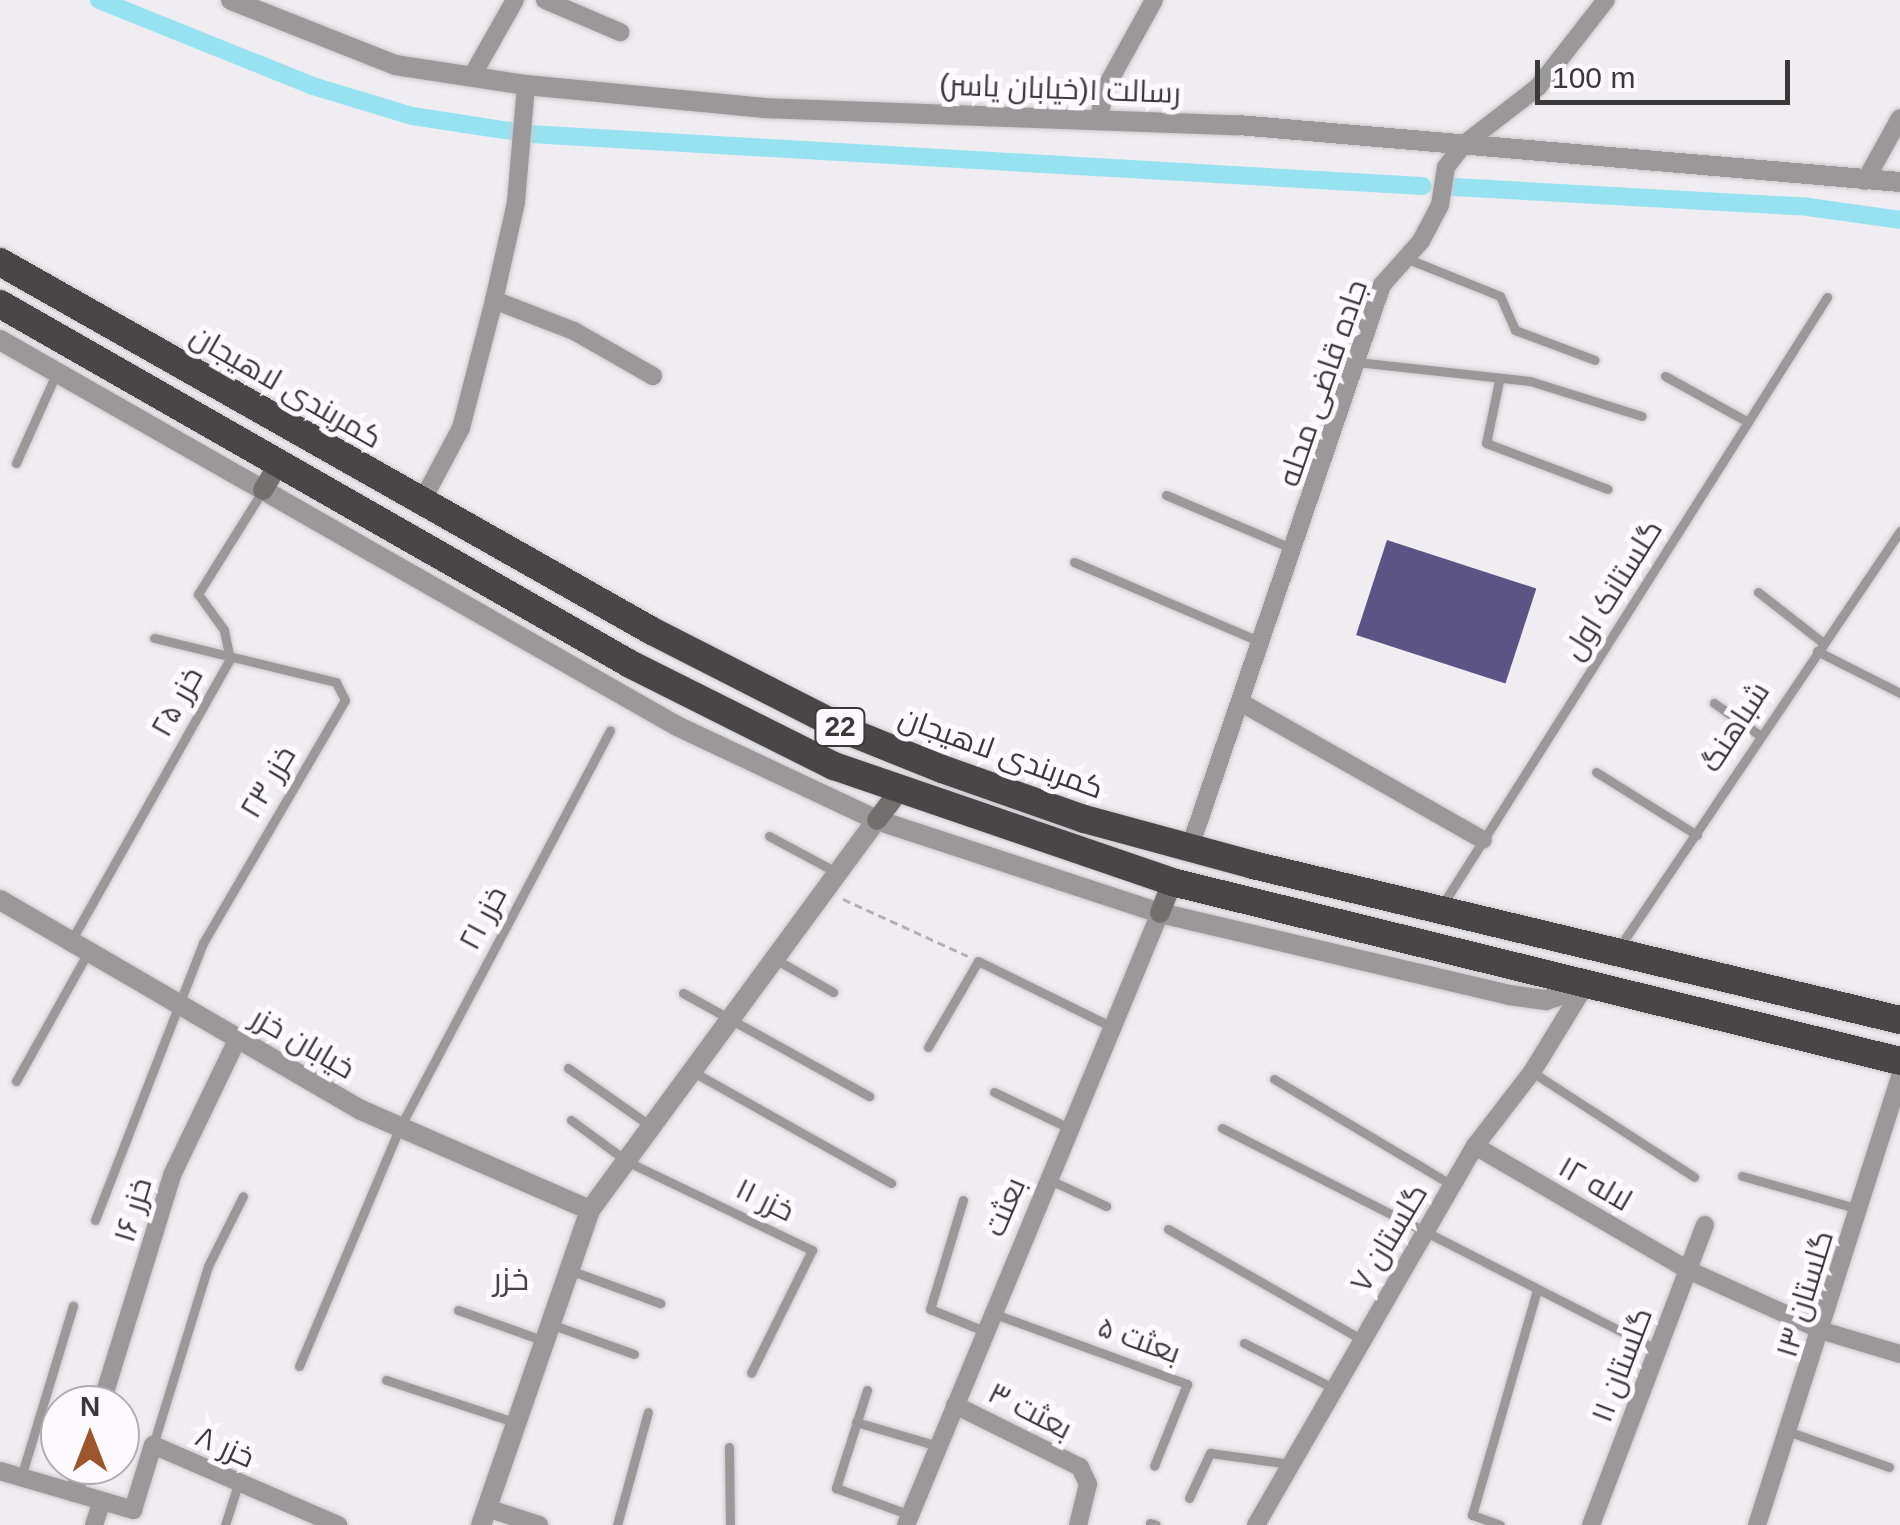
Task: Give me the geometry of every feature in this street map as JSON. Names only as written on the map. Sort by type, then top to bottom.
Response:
[{"type":"highway","name":"کمربندی لاهیجان","points":[[0,262],[652,632],[850,732],[1084,819],[1900,1020]]},
{"type":"highway","name":"22","points":[[0,304],[733,720],[899,791],[1172,882],[1584,987],[1900,1061]]},
{"type":"highway","points":[[1752,1026],[1763,987]]},
{"type":"main road","points":[[262,490],[279,463]]},
{"type":"main road","points":[[878,820],[899,791]]},
{"type":"main road","points":[[1160,913],[1172,882]]},
{"type":"street","name":"رسالت ۱(خیابان یاسر)","points":[[231,0],[395,65],[526,84],[765,108],[1098,120],[1463,145],[1900,182]]},
{"type":"street","points":[[472,76],[515,0]]},
{"type":"street","points":[[544,0],[620,32]]},
{"type":"street","points":[[1098,120],[1106,86],[1154,0]]},
{"type":"street","name":"جاده قاضی محله","points":[[1190,848],[1264,643],[1382,285],[1406,258],[1440,205],[1446,168],[1463,145],[1538,87],[1606,0]]},
{"type":"street","points":[[422,501],[461,428],[494,300],[516,202],[526,84]]},
{"type":"street","points":[[1865,181],[1900,118]]},
{"type":"street","points":[[494,300],[574,331],[653,376]]},
{"type":"street","points":[[0,340],[677,726],[878,820],[1160,913],[1509,995],[1546,1000],[1584,987]]},
{"type":"street","points":[[1242,703],[1484,840]]},
{"type":"street","points":[[540,1525],[484,1516],[590,1210],[654,1129],[878,820]]},
{"type":"street","name":"خیابان خزر","points":[[0,900],[237,1040],[399,1129],[590,1210]]},
{"type":"street","name":"بعثت","points":[[908,1520],[982,1330],[1160,913]]},
{"type":"street","name":"گلستان ۷","points":[[1256,1525],[1475,1146],[1532,1072],[1584,987]]},
{"type":"street","name":"خزر ۱۶","points":[[108,1385],[172,1175],[237,1040]]},
{"type":"street","name":"گلستان ۱۳","points":[[1756,1525],[1790,1432],[1860,1209],[1892,1135],[1900,1077]]},
{"type":"street","name":"لاله ۱۲","points":[[1475,1146],[1688,1270],[1823,1331],[1900,1354]]},
{"type":"street","name":"گلستان ۱۱","points":[[1591,1525],[1705,1225]]},
{"type":"street","name":"بعثت ۳","points":[[955,1404],[1080,1467],[1088,1484],[1078,1525]]},
{"type":"street","name":"خزر ۸","points":[[102,1501],[134,1510],[153,1445],[338,1525]]},
{"type":"street","points":[[0,1471],[102,1501],[94,1525]]},
{"type":"street","points":[[74,1493],[77,1485]]},
{"type":"lane","points":[[1406,258],[1500,296],[1516,330],[1595,360]]},
{"type":"lane","name":"گلستانک اول","points":[[1440,909],[1828,297]]},
{"type":"lane","points":[[1356,362],[1500,381],[1530,381],[1642,416]]},
{"type":"lane","points":[[16,463],[57,372]]},
{"type":"lane","points":[[1666,376],[1748,422]]},
{"type":"lane","points":[[1500,381],[1486,443],[1608,489]]},
{"type":"lane","name":"خزر ۲۵","points":[[16,1081],[80,946],[230,659],[224,630],[198,594],[262,490]]},
{"type":"lane","points":[[1166,495],[1294,549]]},
{"type":"lane","name":"شباهنگ","points":[[1616,952],[1697,835],[1758,734],[1900,532]]},
{"type":"lane","points":[[1074,562],[1264,643]]},
{"type":"lane","points":[[1758,592],[1819,646],[1900,693]]},
{"type":"lane","points":[[154,638],[230,659]]},
{"type":"lane","name":"خزر ۲۳","points":[[180,1006],[212,926],[345,700],[336,682],[230,659]]},
{"type":"lane","points":[[1714,703],[1758,734]]},
{"type":"lane","name":"خزر ۲۱","points":[[299,1366],[399,1129],[610,730]]},
{"type":"lane","points":[[1596,772],[1697,835]]},
{"type":"lane","points":[[768,836],[838,873]]},
{"type":"lane","points":[[775,958],[834,992]]},
{"type":"lane","points":[[928,1047],[978,961],[1114,1028]]},
{"type":"lane","points":[[684,993],[869,1096]]},
{"type":"lane","points":[[95,1220],[112,1162],[180,1006]]},
{"type":"lane","points":[[568,1068],[654,1129]]},
{"type":"lane","points":[[695,1072],[890,1182]]},
{"type":"lane","points":[[1532,1072],[1694,1177]]},
{"type":"lane","points":[[1274,1079],[1452,1184]]},
{"type":"lane","points":[[994,1092],[1070,1128]]},
{"type":"lane","points":[[571,1120],[628,1162]]},
{"type":"lane","points":[[1222,1128],[1424,1237],[1657,1350]]},
{"type":"lane","name":"خزر ۱۱","points":[[628,1162],[812,1250],[751,1373]]},
{"type":"lane","points":[[1742,1176],[1860,1209]]},
{"type":"lane","points":[[1047,1179],[1106,1206]]},
{"type":"lane","points":[[153,1445],[208,1266],[243,1196]]},
{"type":"lane","points":[[962,1200],[930,1309],[982,1330]]},
{"type":"lane","points":[[1168,1228],[1361,1338]]},
{"type":"lane","points":[[569,1270],[660,1303]]},
{"type":"lane","points":[[1500,1525],[1470,1520],[1537,1290]]},
{"type":"lane","points":[[21,1477],[73,1306]]},
{"type":"lane","points":[[458,1310],[634,1354]]},
{"type":"lane","name":"بعثت ۵","points":[[990,1312],[1187,1384],[1154,1466]]},
{"type":"lane","points":[[1244,1343],[1333,1388]]},
{"type":"lane","points":[[386,1380],[516,1423]]},
{"type":"lane","points":[[867,1390],[836,1488],[908,1520]]},
{"type":"lane","points":[[617,1525],[648,1412]]},
{"type":"lane","points":[[856,1422],[938,1446]]},
{"type":"lane","points":[[1790,1432],[1888,1467]]},
{"type":"lane","points":[[730,1448],[730,1525]]},
{"type":"lane","points":[[1189,1498],[1210,1452],[1290,1464]]},
{"type":"lane","points":[[225,1525],[238,1484]]},
{"type":"path","points":[[825,891],[978,961]]},
{"type":"building","points":[[1387,540],[1536,589],[1505,684],[1356,635]]},
{"type":"waterway","points":[[99,0],[313,86],[412,116],[530,134],[1422,186]]},
{"type":"waterway","points":[[1454,187],[1808,207],[1900,220]]},
{"type":"district","name":"خزر","points":[[511,1279]]}]
